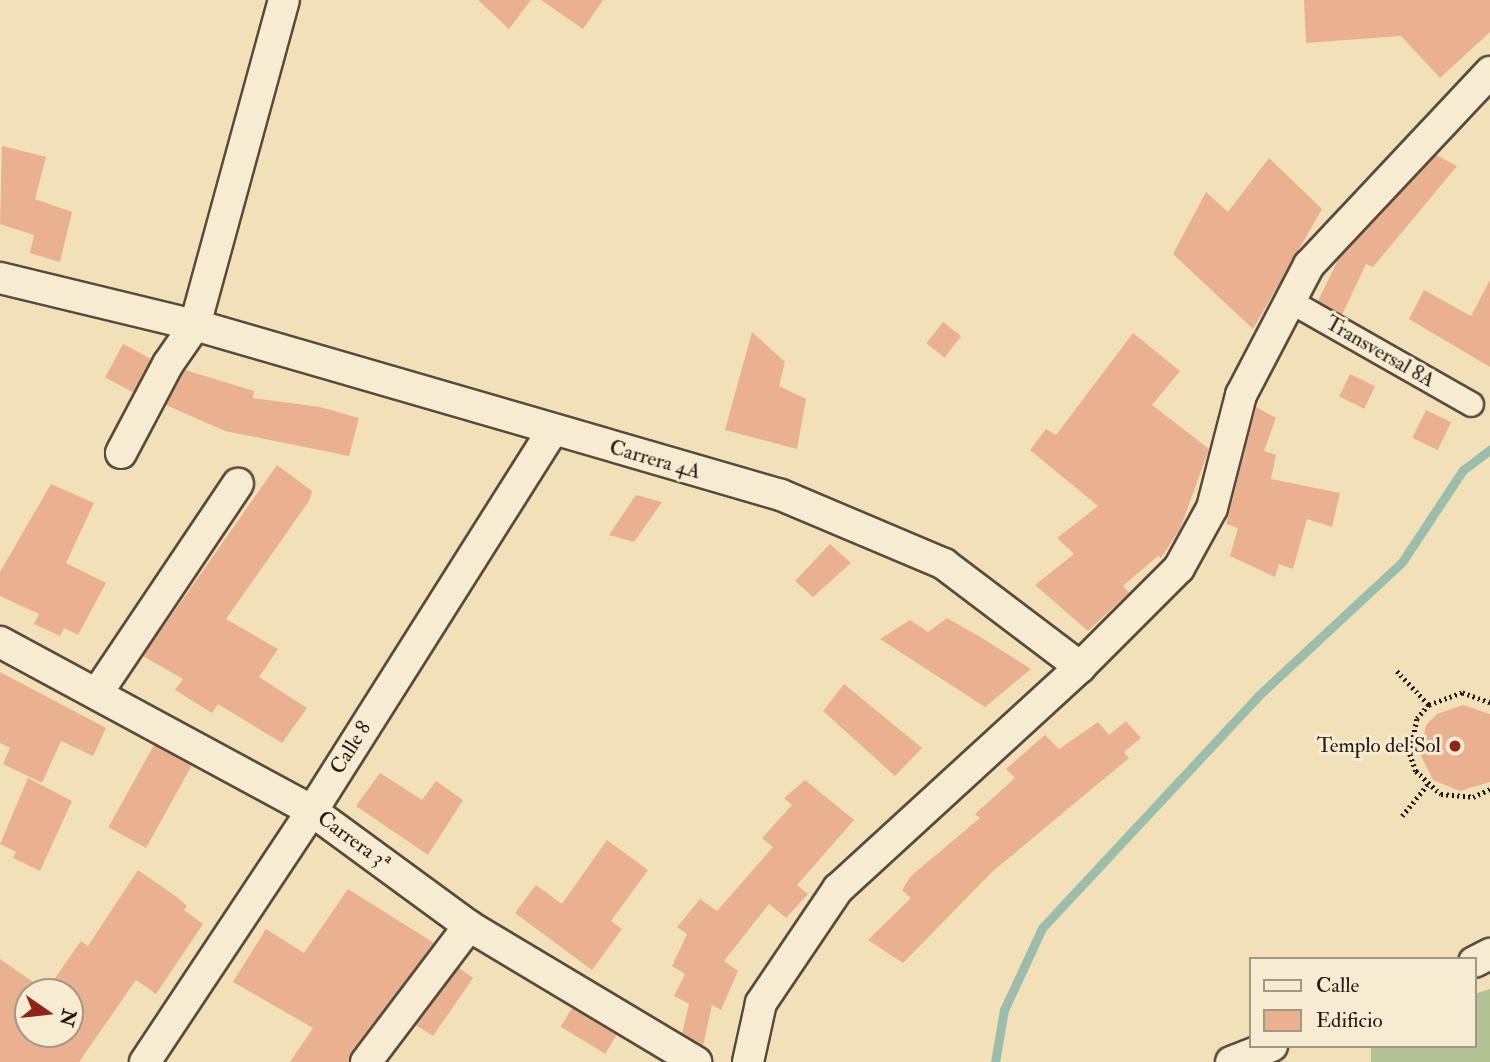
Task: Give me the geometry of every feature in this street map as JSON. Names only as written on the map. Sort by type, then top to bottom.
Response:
[{"type":"street","points":[[121,453],[168,364],[195,325],[284,0]]},
{"type":"street","points":[[748,1062],[761,1003],[838,889],[1080,667],[1179,568],[1212,508],[1241,395],[1309,265],[1490,72]]},
{"type":"street","name":"Carrera 4A","points":[[0,278],[195,325],[552,431],[781,495],[944,564],[1080,667]]},
{"type":"street","name":"Transversal 8A","points":[[1290,301],[1471,404]]},
{"type":"street","name":"Calle 8","points":[[145,1062],[312,810],[552,431]]},
{"type":"street","points":[[98,692],[238,484]]},
{"type":"street","name":"Carrera 3ª","points":[[0,642],[98,692],[312,810],[469,926],[696,1062]]},
{"type":"street","points":[[366,1062],[469,926]]},
{"type":"street","points":[[1231,1062],[1267,1048]]},
{"type":"path","points":[[1397,671],[1429,705]]},
{"type":"path","points":[[1490,703],[1462,693],[1429,705],[1417,719],[1410,745],[1416,771],[1427,785],[1457,798],[1490,789]]},
{"type":"path","points":[[1402,816],[1427,785]]},
{"type":"green space","points":[[1490,989],[1490,1062],[1371,1062],[1371,1048],[1476,1048],[1476,993]]},
{"type":"building","points":[[478,0],[531,0],[509,29]]},
{"type":"building","points":[[541,0],[603,0],[583,29]]},
{"type":"building","points":[[1304,0],[1490,0],[1490,32],[1440,78],[1401,36],[1306,43]]},
{"type":"building","points":[[2,146],[46,157],[35,199],[72,212],[60,262],[30,253],[34,235],[0,224]]},
{"type":"building","points":[[1436,155],[1457,166],[1373,267],[1366,264],[1342,315],[1318,301],[1338,260]]},
{"type":"building","points":[[1269,158],[1322,209],[1253,329],[1173,254],[1206,192],[1228,212]]},
{"type":"building","points":[[1490,280],[1490,367],[1409,319],[1424,290],[1471,316]]},
{"type":"building","points":[[943,322],[961,336],[945,357],[926,343]]},
{"type":"building","points":[[752,332],[785,362],[779,386],[806,399],[797,449],[725,430]]},
{"type":"building","points":[[1133,333],[1180,371],[1152,405],[1209,449],[1180,529],[1161,558],[1158,556],[1123,586],[1129,593],[1088,631],[1035,585],[1074,554],[1057,538],[1098,506],[1030,450],[1046,429],[1056,435]]},
{"type":"building","points":[[123,344],[151,359],[133,393],[105,378]]},
{"type":"building","points":[[185,370],[254,391],[253,398],[320,407],[359,418],[349,456],[225,431],[166,405]]},
{"type":"building","points":[[1350,374],[1375,386],[1364,409],[1339,396]]},
{"type":"building","points":[[1256,407],[1276,418],[1264,451],[1276,455],[1271,479],[1340,493],[1332,527],[1307,519],[1293,569],[1279,564],[1275,577],[1230,556],[1238,528],[1226,524]]},
{"type":"building","points":[[1426,410],[1451,422],[1438,450],[1412,438]]},
{"type":"building","points":[[277,465],[312,491],[309,501],[226,619],[278,649],[259,677],[307,708],[282,743],[218,704],[212,713],[175,690],[183,679],[143,656]]},
{"type":"building","points":[[51,484],[94,503],[66,563],[106,583],[78,635],[64,628],[60,636],[34,624],[39,614],[0,596],[0,572]]},
{"type":"building","points":[[636,495],[662,502],[634,542],[609,535]]},
{"type":"building","points":[[830,544],[851,563],[813,597],[795,581]]},
{"type":"building","points":[[947,618],[1031,669],[985,707],[880,639],[910,620],[928,632]]},
{"type":"building","points":[[0,672],[106,728],[93,756],[61,741],[42,783],[3,764],[10,748],[0,743]]},
{"type":"building","points":[[844,684],[922,748],[895,776],[823,711]]},
{"type":"building","name":"Templo del Sol","points":[[1463,705],[1490,714],[1490,782],[1460,791],[1433,780],[1420,754],[1426,725],[1437,714]]},
{"type":"building","points":[[1126,721],[1141,738],[1124,752],[1129,758],[992,872],[903,963],[868,940],[911,898],[902,890],[911,876],[980,818],[975,814],[1015,778],[1006,769],[1032,746],[1045,735],[1059,749],[1098,722],[1109,735]]},
{"type":"building","points":[[154,745],[192,766],[146,848],[108,827]]},
{"type":"building","points":[[380,773],[422,800],[436,781],[463,800],[428,855],[356,806]]},
{"type":"building","points":[[28,778],[72,801],[40,871],[13,858],[16,852],[0,844]]},
{"type":"building","points":[[805,780],[854,820],[797,885],[808,894],[786,918],[769,904],[724,961],[738,971],[721,1010],[712,1005],[703,1046],[682,1033],[689,1004],[674,996],[685,974],[672,966],[687,934],[677,927],[700,899],[717,911],[773,847],[762,838],[792,805],[784,798]]},
{"type":"building","points":[[607,840],[648,870],[611,921],[622,929],[592,970],[515,913],[536,885],[562,904]]},
{"type":"building","points":[[138,870],[178,898],[187,906],[184,910],[203,924],[156,994],[136,980],[79,1062],[0,1062],[0,959],[27,978],[14,978],[14,1048],[84,1048],[84,978],[55,978],[81,941],[88,946]]},
{"type":"building","points":[[348,889],[434,943],[352,1051],[349,1062],[290,1062],[313,1028],[233,982],[266,929],[304,953]]},
{"type":"building","points":[[459,968],[473,978],[433,1036],[416,1025]]},
{"type":"building","points":[[572,1008],[617,1035],[605,1054],[561,1027]]},
{"type":"waterway","points":[[995,1062],[1004,1010],[1042,928],[1259,695],[1402,562],[1463,470],[1490,450]]},
{"type":"place","name":"Templo del Sol","points":[[1455,746]]}]
